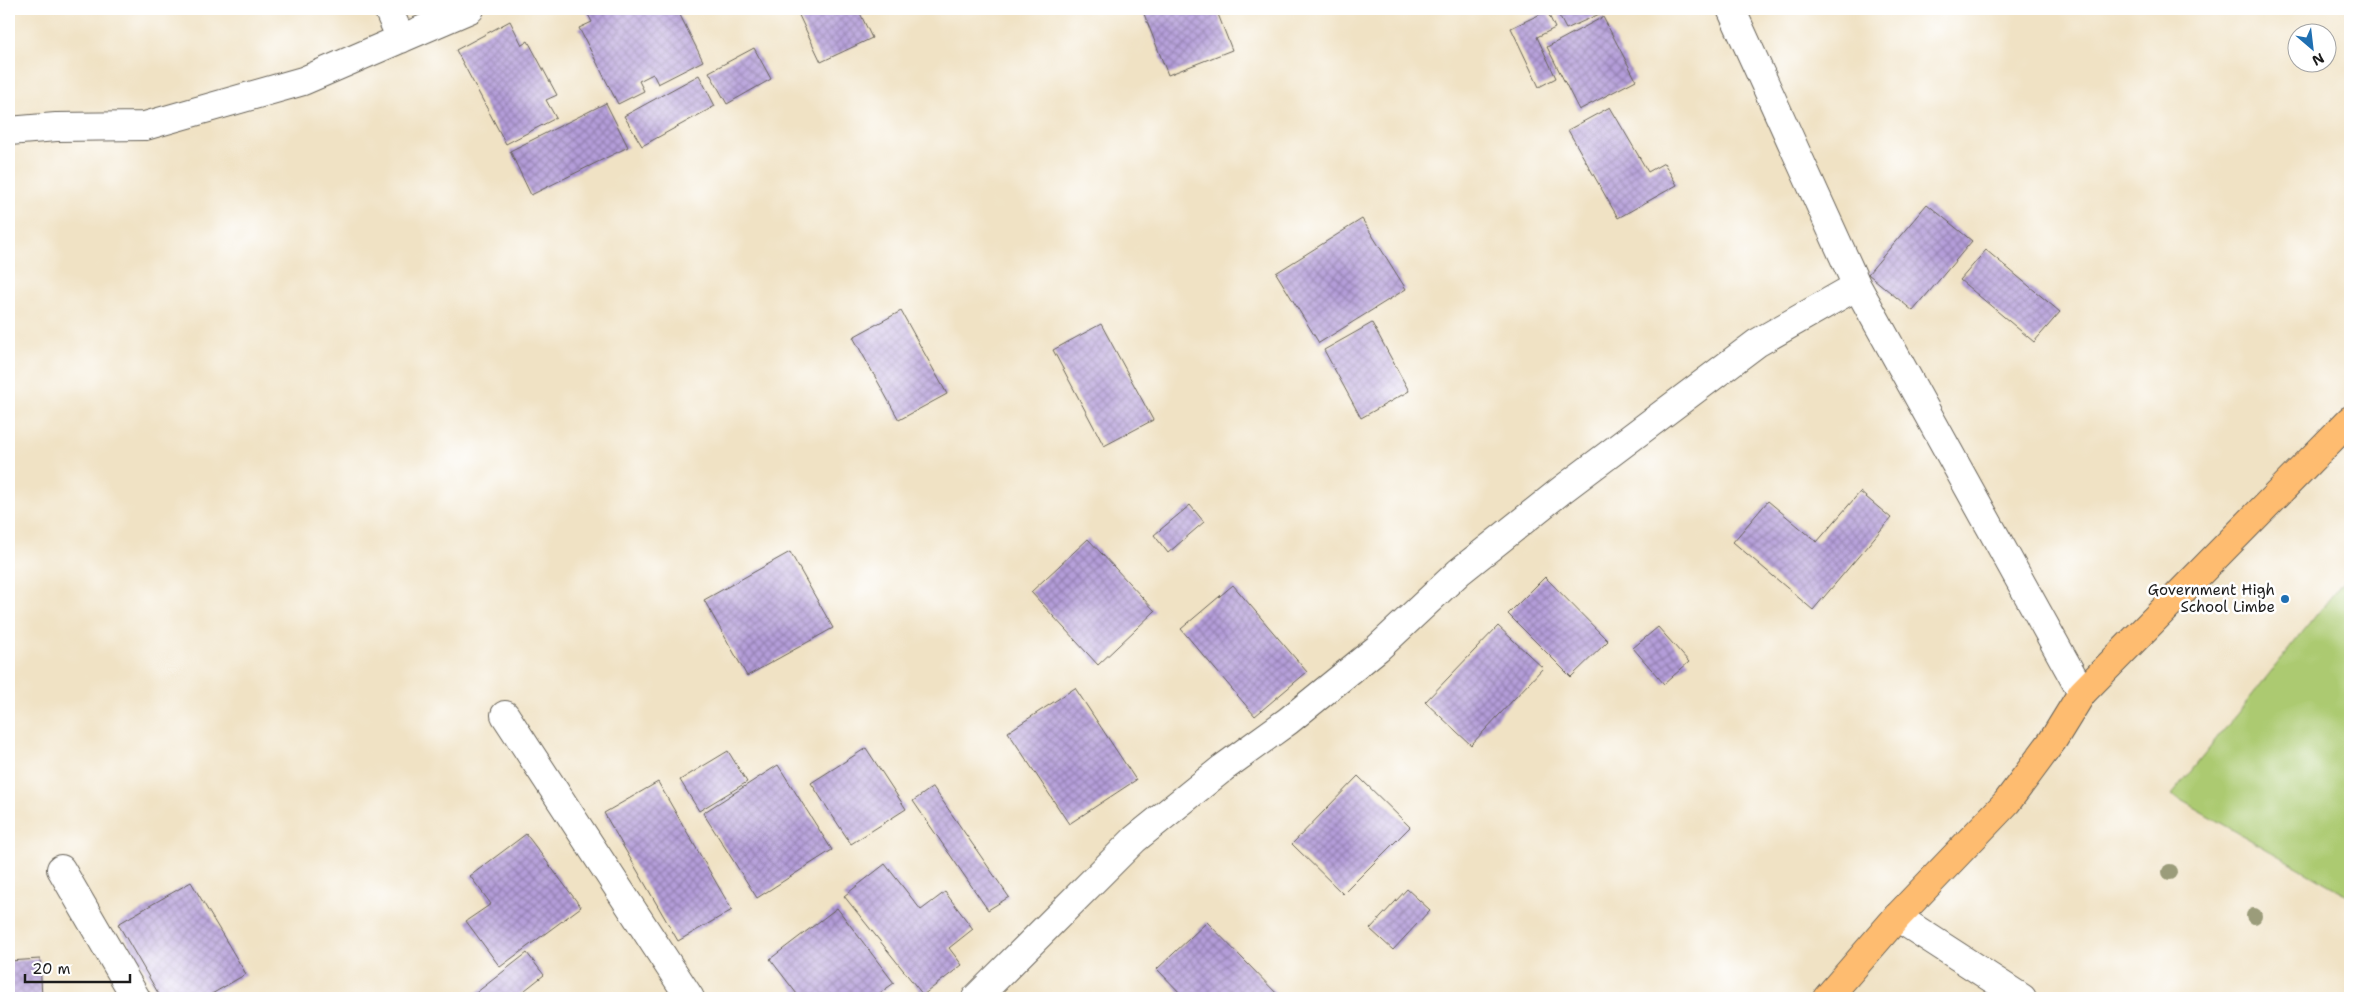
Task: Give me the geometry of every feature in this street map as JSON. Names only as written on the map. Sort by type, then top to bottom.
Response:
[{"type":"main road","points":[[1827,998],[1896,917],[2007,802],[2053,740],[2082,693],[2350,420]]},
{"type":"street","points":[[388,9],[401,39]]},
{"type":"street","points":[[9,131],[56,127],[145,126],[303,81],[470,9]]},
{"type":"street","points":[[1731,9],[1857,286],[2082,693]]},
{"type":"street","points":[[976,998],[1135,839],[1223,768],[1288,721],[1378,648],[1459,572],[1563,489],[1757,343],[1857,286]]},
{"type":"street","points":[[505,715],[690,998]]},
{"type":"street","points":[[61,869],[136,998]]},
{"type":"street","points":[[1896,917],[2022,998]]},
{"type":"green space","points":[[2350,573],[2350,897],[2172,795]]},
{"type":"building","points":[[585,9],[677,9],[703,61],[658,84],[653,74],[639,81],[644,91],[618,104],[579,28],[592,22]]},
{"type":"building","points":[[796,9],[858,9],[872,38],[821,62]]},
{"type":"building","points":[[1142,9],[1216,9],[1232,50],[1168,75]]},
{"type":"building","points":[[1602,9],[1604,12],[1566,29],[1556,10]]},
{"type":"building","points":[[1547,11],[1555,28],[1537,37],[1556,78],[1539,87],[1511,28]]},
{"type":"building","points":[[1603,17],[1636,80],[1579,110],[1547,47]]},
{"type":"building","points":[[510,21],[522,45],[528,41],[557,95],[546,100],[556,118],[506,144],[456,50]]},
{"type":"building","points":[[754,48],[771,79],[727,104],[709,72]]},
{"type":"building","points":[[699,75],[715,106],[642,146],[624,116]]},
{"type":"building","points":[[606,103],[628,147],[531,195],[510,151]]},
{"type":"building","points":[[1610,107],[1648,172],[1664,163],[1677,185],[1618,218],[1568,130]]},
{"type":"building","points":[[1927,204],[1972,241],[1913,311],[1868,274]]},
{"type":"building","points":[[1362,219],[1406,289],[1319,343],[1276,273]]},
{"type":"building","points":[[1986,250],[2060,312],[2034,342],[1960,280]]},
{"type":"building","points":[[901,311],[947,394],[899,420],[853,337]]},
{"type":"building","points":[[1372,323],[1409,391],[1361,418],[1324,350]]},
{"type":"building","points":[[1101,324],[1153,420],[1104,446],[1053,350]]},
{"type":"building","points":[[1860,492],[1891,518],[1813,610],[1733,542],[1768,501],[1817,542]]},
{"type":"building","points":[[1190,505],[1204,522],[1168,553],[1154,535]]},
{"type":"building","points":[[1088,539],[1155,611],[1098,665],[1031,592]]},
{"type":"building","points":[[790,552],[833,628],[747,676],[704,600]]},
{"type":"building","points":[[1545,577],[1608,641],[1571,677],[1508,614]]},
{"type":"building","points":[[1233,585],[1307,672],[1255,716],[1181,629]]},
{"type":"building","points":[[1498,626],[1543,668],[1471,745],[1425,702]]},
{"type":"building","points":[[1658,627],[1689,662],[1664,684],[1633,648]]},
{"type":"building","points":[[1075,688],[1136,780],[1069,824],[1008,732]]},
{"type":"building","points":[[866,748],[906,809],[851,844],[811,783]]},
{"type":"building","points":[[728,751],[747,782],[699,811],[680,780]]},
{"type":"building","points":[[778,765],[832,850],[757,898],[703,813]]},
{"type":"building","points":[[1358,776],[1410,827],[1343,894],[1292,844]]},
{"type":"building","points":[[658,782],[732,910],[678,941],[604,813]]},
{"type":"building","points":[[933,787],[1009,897],[988,910],[913,801]]},
{"type":"building","points":[[526,834],[581,907],[500,967],[466,921],[491,904],[470,876]]},
{"type":"building","points":[[885,864],[921,910],[945,892],[973,929],[949,948],[962,965],[923,995],[844,896]]},
{"type":"building","points":[[191,882],[246,974],[205,998],[161,998],[118,924]]},
{"type":"building","points":[[1407,889],[1430,910],[1393,950],[1370,929]]},
{"type":"building","points":[[837,908],[894,983],[873,998],[800,998],[770,959]]},
{"type":"building","points":[[1207,922],[1281,998],[1185,998],[1157,969]]},
{"type":"building","points":[[527,953],[544,975],[515,998],[474,998],[472,996]]},
{"type":"building","points":[[40,959],[42,998],[9,998],[9,961]]},
{"type":"place","name":"Government High School Limbe","points":[[2285,599]]}]
